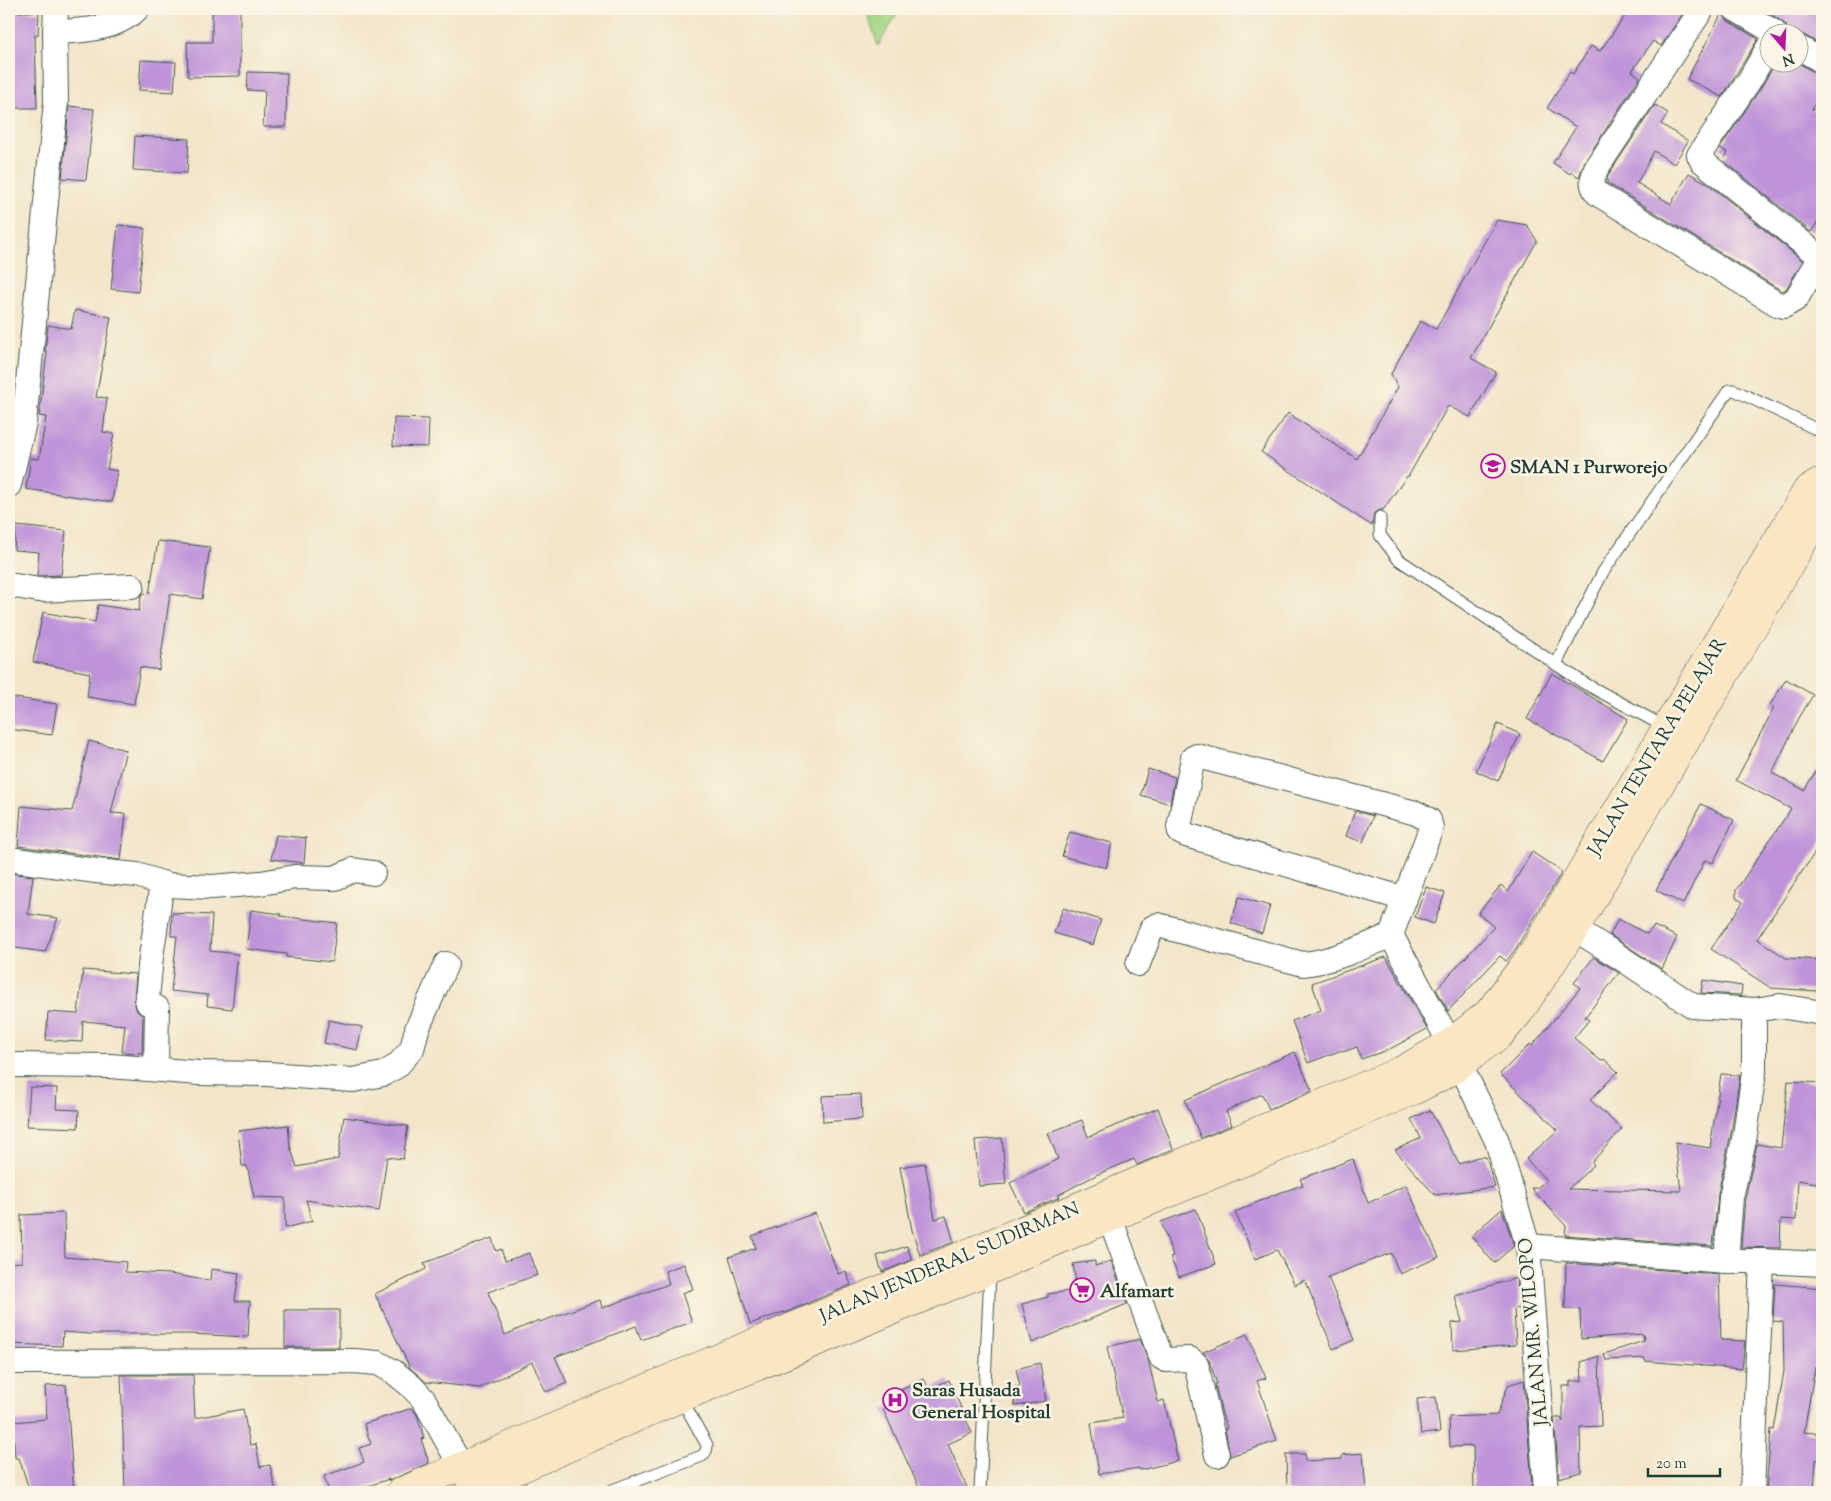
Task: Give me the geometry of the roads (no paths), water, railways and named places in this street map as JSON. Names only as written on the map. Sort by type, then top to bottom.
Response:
[{"type":"main road","name":"JALAN TENTARA PELAJAR","points":[[1495,1023],[1532,954],[1808,490],[1822,481]]},
{"type":"main road","name":"JALAN TENTARA PELAJAR","points":[[1495,1023],[1519,1014],[1575,929],[1822,510]]},
{"type":"main road","name":"JALAN JENDERAL SUDIRMAN","points":[[468,1492],[677,1390],[986,1258],[1402,1070],[1455,1054],[1495,1023]]},
{"type":"main road","name":"JALAN JENDERAL SUDIRMAN","points":[[986,1258],[1110,1218],[1414,1091],[1452,1071],[1455,1054]]},
{"type":"main road","name":"JALAN JENDERAL SUDIRMAN","points":[[400,1492],[461,1466],[677,1390]]},
{"type":"street","points":[[9,485],[25,413],[56,102],[56,9]]},
{"type":"street","points":[[56,32],[78,31],[120,22],[136,9]]},
{"type":"street","points":[[1702,9],[1596,169],[1592,178],[1592,188],[1598,194],[1777,304],[1784,306],[1796,299],[1822,257],[1702,161],[1700,155],[1758,65]]},
{"type":"street","points":[[1735,9],[1758,23]]},
{"type":"street","points":[[1808,53],[1822,61]]},
{"type":"street","points":[[9,585],[39,590],[132,586]]},
{"type":"street","points":[[1138,964],[1152,928],[1158,925],[1303,964],[1316,963],[1391,935],[1405,899],[1431,828],[1431,824],[1426,818],[1416,812],[1197,756],[1193,758],[1179,827],[1180,832],[1231,849],[1405,899]]},
{"type":"street","points":[[9,859],[137,875],[168,885],[212,887],[261,883],[296,877],[335,878],[353,870],[373,874]]},
{"type":"street","points":[[156,1070],[157,1008],[148,1003],[147,999],[162,883]]},
{"type":"street","points":[[1575,929],[1692,1006],[1754,1010],[1780,1006],[1822,1013]]},
{"type":"street","name":"JALAN MR. WILOPO","points":[[1391,935],[1455,1054],[1497,1141],[1528,1246],[1546,1492]]},
{"type":"street","points":[[9,1065],[110,1066],[199,1073],[267,1074],[353,1080],[383,1074],[397,1066],[412,1049],[417,1029],[446,964]]},
{"type":"street","points":[[1726,1261],[1731,1197],[1745,1135],[1754,1072],[1754,1010]]},
{"type":"street","points":[[1110,1218],[1161,1356],[1166,1360],[1190,1360],[1196,1364],[1217,1455]]},
{"type":"street","points":[[1528,1246],[1726,1261],[1822,1264]]},
{"type":"street","points":[[1752,1492],[1762,1261]]},
{"type":"street","points":[[9,1362],[378,1363],[394,1372],[424,1400],[461,1466]]},
{"type":"lane","points":[[1556,664],[1603,572],[1729,390],[1734,390],[1822,432]]},
{"type":"lane","points":[[1380,517],[1380,535],[1398,559],[1584,683],[1666,728]]},
{"type":"lane","points":[[980,1492],[986,1258]]},
{"type":"lane","points":[[607,1492],[702,1456],[705,1453],[707,1449],[706,1444],[677,1390]]},
{"type":"place","name":"SMAN 1 Purworejo","points":[[1493,466]]},
{"type":"place","name":"Alfamart","points":[[1082,1290]]},
{"type":"place","name":"Saras Husada General Hospital","points":[[895,1400]]}]
